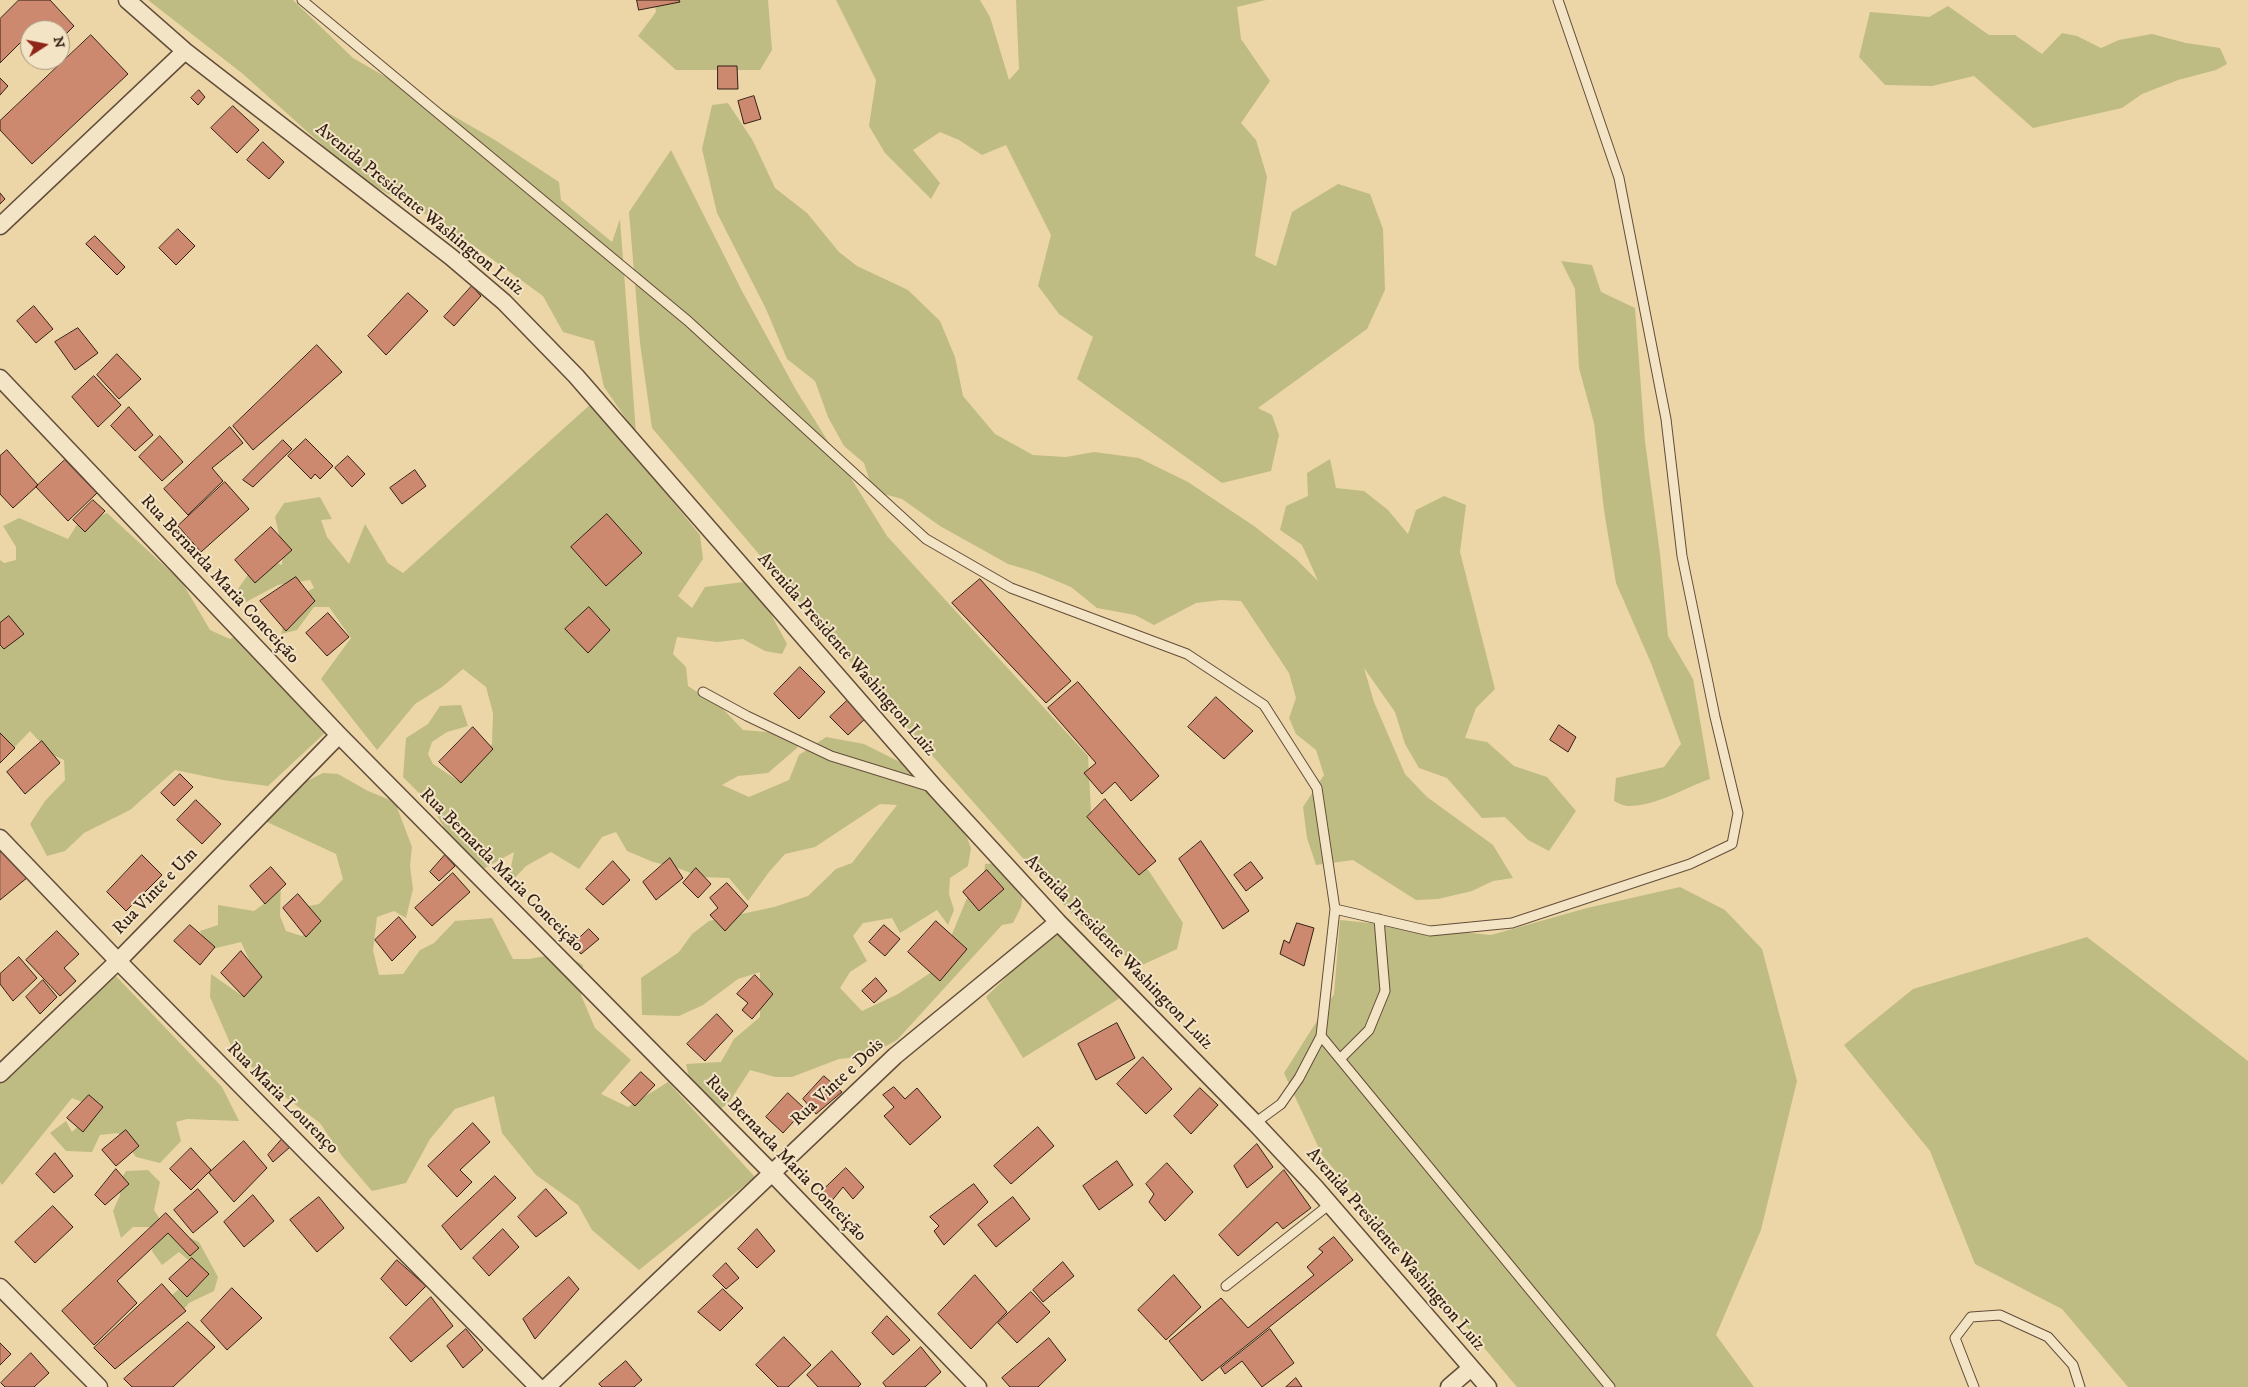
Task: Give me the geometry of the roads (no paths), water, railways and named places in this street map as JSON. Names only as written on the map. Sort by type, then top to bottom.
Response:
[{"type":"street","name":"Avenida Presidente Washington Luiz","points":[[127,0],[185,51],[451,257],[504,302],[576,376],[936,789],[1058,922],[1255,1123],[1330,1204],[1488,1387]]},
{"type":"street","points":[[0,226],[185,51]]},
{"type":"street","name":"Rua Bernarda Maria Conceição","points":[[0,378],[339,736],[772,1173],[978,1387]]},
{"type":"street","name":"Rua Vinte e Um","points":[[0,1074],[118,961],[339,736]]},
{"type":"street","name":"Rua Maria Lourenço","points":[[0,838],[118,961],[538,1387]]},
{"type":"street","name":"Rua Vinte e Dois","points":[[547,1387],[895,1056],[1058,922]]},
{"type":"street","points":[[0,1287],[99,1387]]},
{"type":"street","points":[[1450,1387],[1471,1368]]},
{"type":"lane","points":[[302,0],[688,321],[926,539],[1011,588],[1187,654],[1264,705],[1317,788],[1335,909],[1321,1036],[1299,1078],[1280,1104],[1255,1123]]},
{"type":"lane","points":[[1335,909],[1430,931],[1512,923],[1690,864],[1732,844],[1738,814],[1715,717],[1682,556],[1666,419],[1619,178],[1558,0]]},
{"type":"lane","points":[[702,692],[747,716],[832,756],[936,789]]},
{"type":"lane","points":[[1341,1058],[1368,1030],[1385,990],[1379,919]]},
{"type":"lane","points":[[1321,1036],[1610,1387]]},
{"type":"lane","points":[[1226,1286],[1330,1204]]},
{"type":"lane","points":[[1974,1387],[1955,1338],[1971,1317],[2000,1315],[2048,1337],[2073,1365],[2080,1387]]}]
